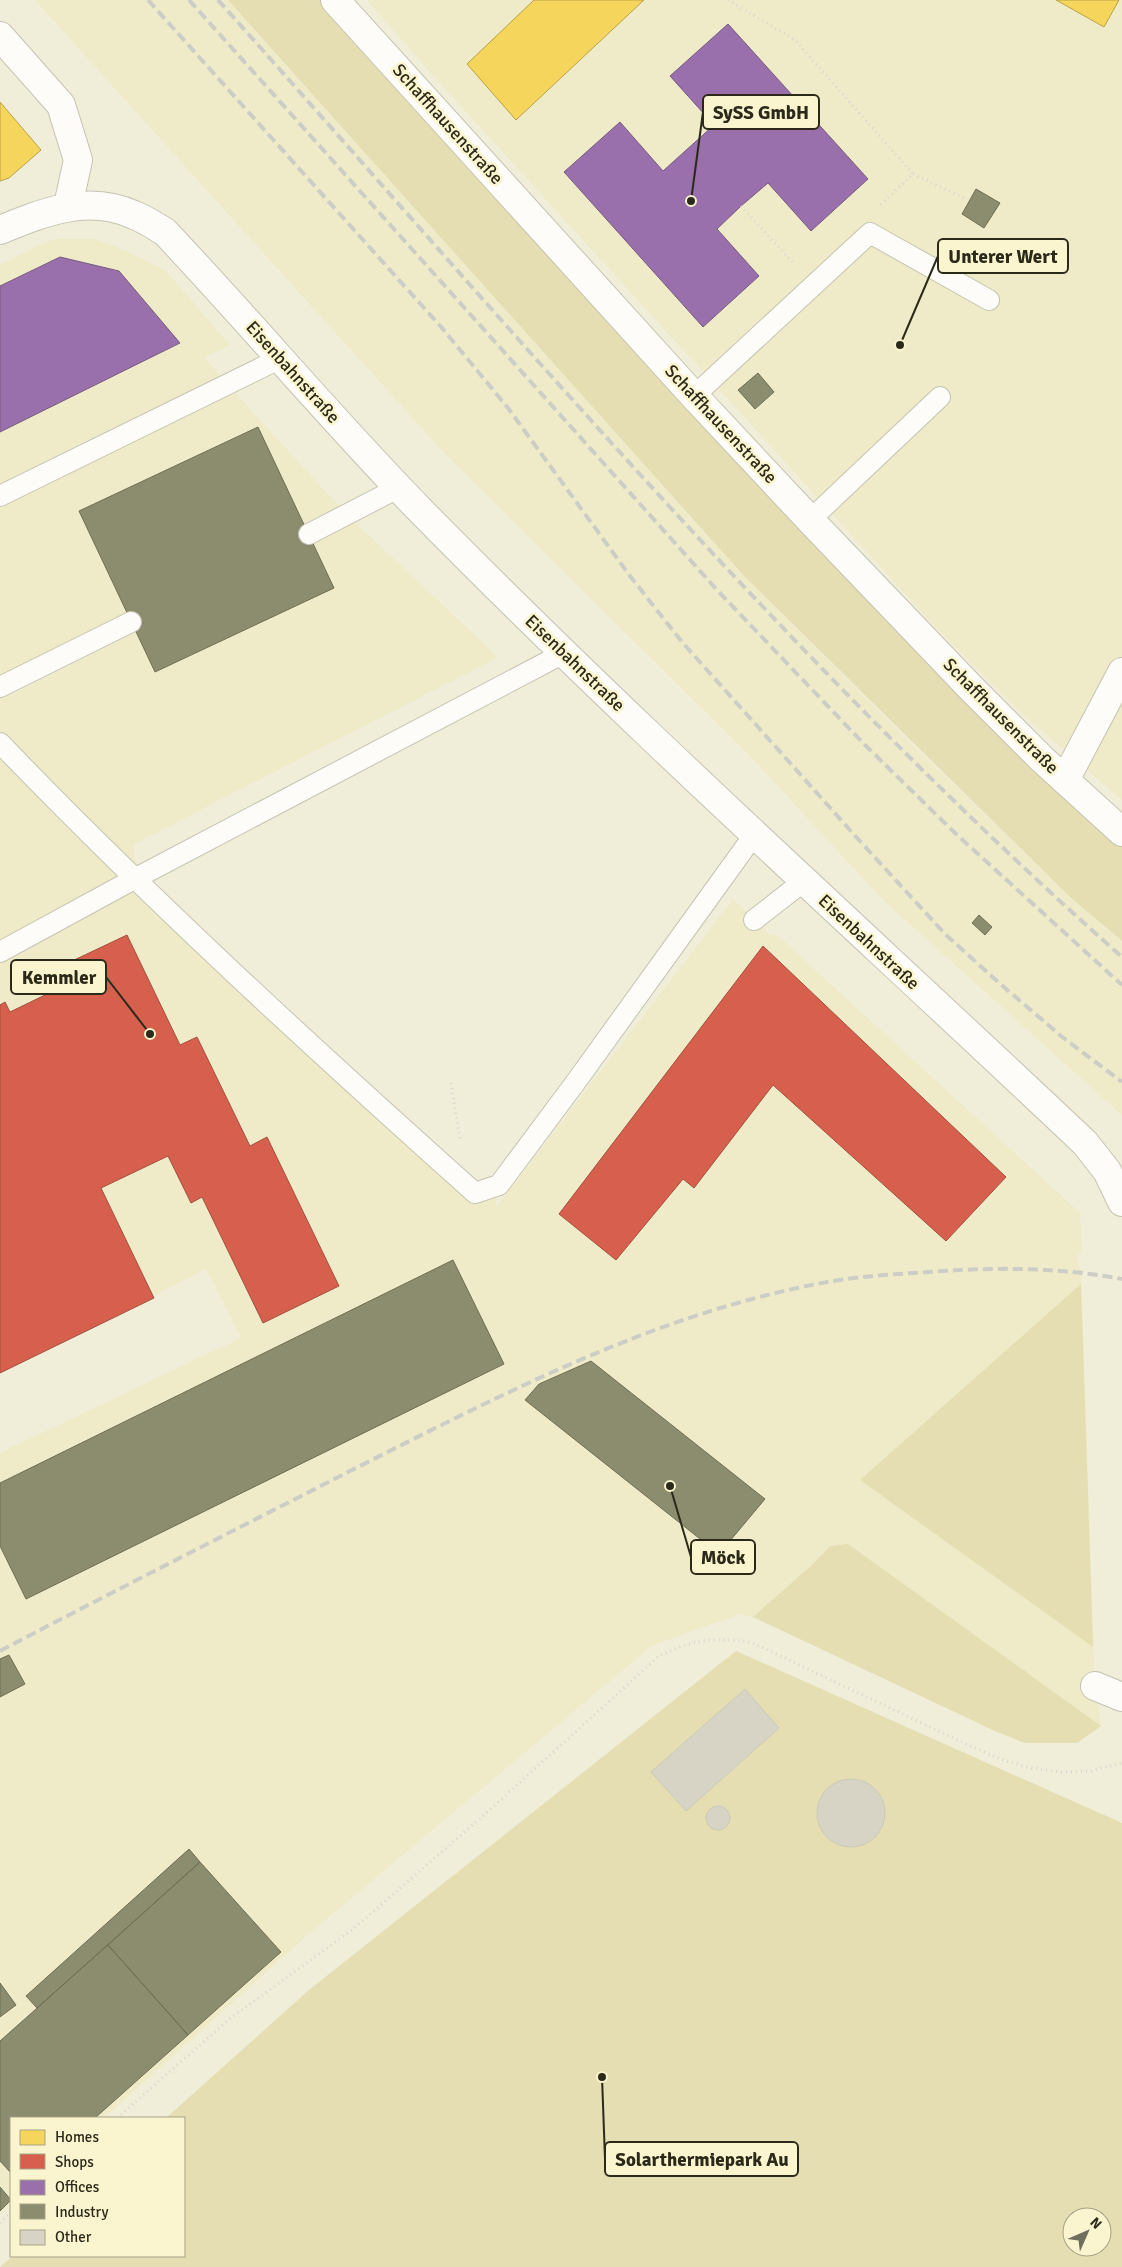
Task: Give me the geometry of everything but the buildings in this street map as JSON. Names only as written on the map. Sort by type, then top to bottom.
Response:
[{"type":"street","name":"Schaffhausenstraße","points":[[336,0],[694,396],[810,520],[971,688],[1065,780],[1122,832]]},
{"type":"street","points":[[0,36],[62,105],[78,160],[68,206]]},
{"type":"street","name":"Eisenbahnstraße","points":[[0,230],[38,214],[68,206],[99,205],[134,214],[165,232],[398,488],[564,653],[754,835],[1085,1143],[1106,1171],[1122,1202]]},
{"type":"street","points":[[1065,780],[1122,672]]},
{"type":"street","points":[[1095,1686],[1122,1697]]},
{"type":"lane","points":[[694,396],[870,233],[989,300]]},
{"type":"lane","points":[[0,496],[281,358]]},
{"type":"lane","points":[[810,520],[940,397]]},
{"type":"lane","points":[[309,534],[398,488]]},
{"type":"lane","points":[[0,687],[131,622]]},
{"type":"lane","points":[[0,952],[136,878],[564,653]]},
{"type":"lane","points":[[0,743],[53,798],[136,878],[475,1194],[499,1185],[754,835]]},
{"type":"lane","points":[[754,920],[804,881]]},
{"type":"path","points":[[728,0],[794,40],[913,174],[964,198]]},
{"type":"path","points":[[870,233],[879,204],[913,174]]},
{"type":"path","points":[[741,206],[814,285]]},
{"type":"path","points":[[451,1083],[467,1186]]},
{"type":"path","points":[[118,2117],[232,2017],[352,1930],[484,1815],[659,1656],[680,1646],[728,1638],[753,1643],[970,1746],[1032,1768],[1061,1772],[1091,1772],[1122,1763]]},
{"type":"path","points":[[0,2223],[10,2213]]},
{"type":"shaded area","points":[[35,0],[228,0],[745,577],[908,740],[1070,897],[1122,942],[1122,1115],[883,900],[749,755],[445,454]]},
{"type":"shaded area","points":[[228,0],[335,0],[1122,832],[1122,941],[1070,897],[745,577]]},
{"type":"shaded area","points":[[367,0],[1122,0],[1122,800],[1021,713],[929,620],[428,70]]},
{"type":"shaded area","points":[[54,239],[96,239],[166,271],[230,345],[204,357],[228,385],[347,515],[498,657],[134,844],[136,878],[475,1193],[499,1185],[495,1209],[733,899],[769,934],[777,935],[1080,1213],[1082,1249],[1077,1257],[1081,1271],[1095,1686],[1101,1726],[1077,1743],[1025,1743],[995,1731],[761,1619],[741,1614],[653,1645],[312,1931],[105,2117],[10,2117],[10,2203],[0,2214],[0,1453],[241,1338],[206,1269],[0,1373],[0,265]]},
{"type":"shaded area","points":[[1081,1284],[1093,1647],[860,1480]]},
{"type":"shaded area","points":[[848,1544],[1101,1726],[1077,1743],[1025,1743],[995,1731],[753,1617],[812,1565],[830,1546]]},
{"type":"shaded area","points":[[736,1651],[1122,1823],[1122,2267],[0,2267],[12,2257],[185,2257],[185,2117],[167,2117],[309,1990]]},
{"type":"railway","points":[[148,0],[442,328],[508,408],[630,576],[682,642],[858,839],[946,935],[1061,1036],[1122,1082]]},
{"type":"railway","points":[[189,0],[717,590],[865,745],[955,833],[1122,985]]},
{"type":"railway","points":[[218,0],[546,370],[768,613],[883,731],[1001,846],[1122,957]]},
{"type":"railway","points":[[0,1651],[350,1471],[525,1385],[585,1358],[706,1312],[769,1295],[833,1281],[881,1275],[977,1269],[1026,1269],[1074,1272],[1122,1279]]},
{"type":"place","name":"SySS GmbH","points":[[691,201]]},
{"type":"place","name":"Unterer Wert","points":[[900,345]]},
{"type":"place","name":"Kemmler","points":[[150,1034]]},
{"type":"place","name":"Möck","points":[[670,1486]]},
{"type":"place","name":"Solarthermiepark Au","points":[[602,2077]]}]
